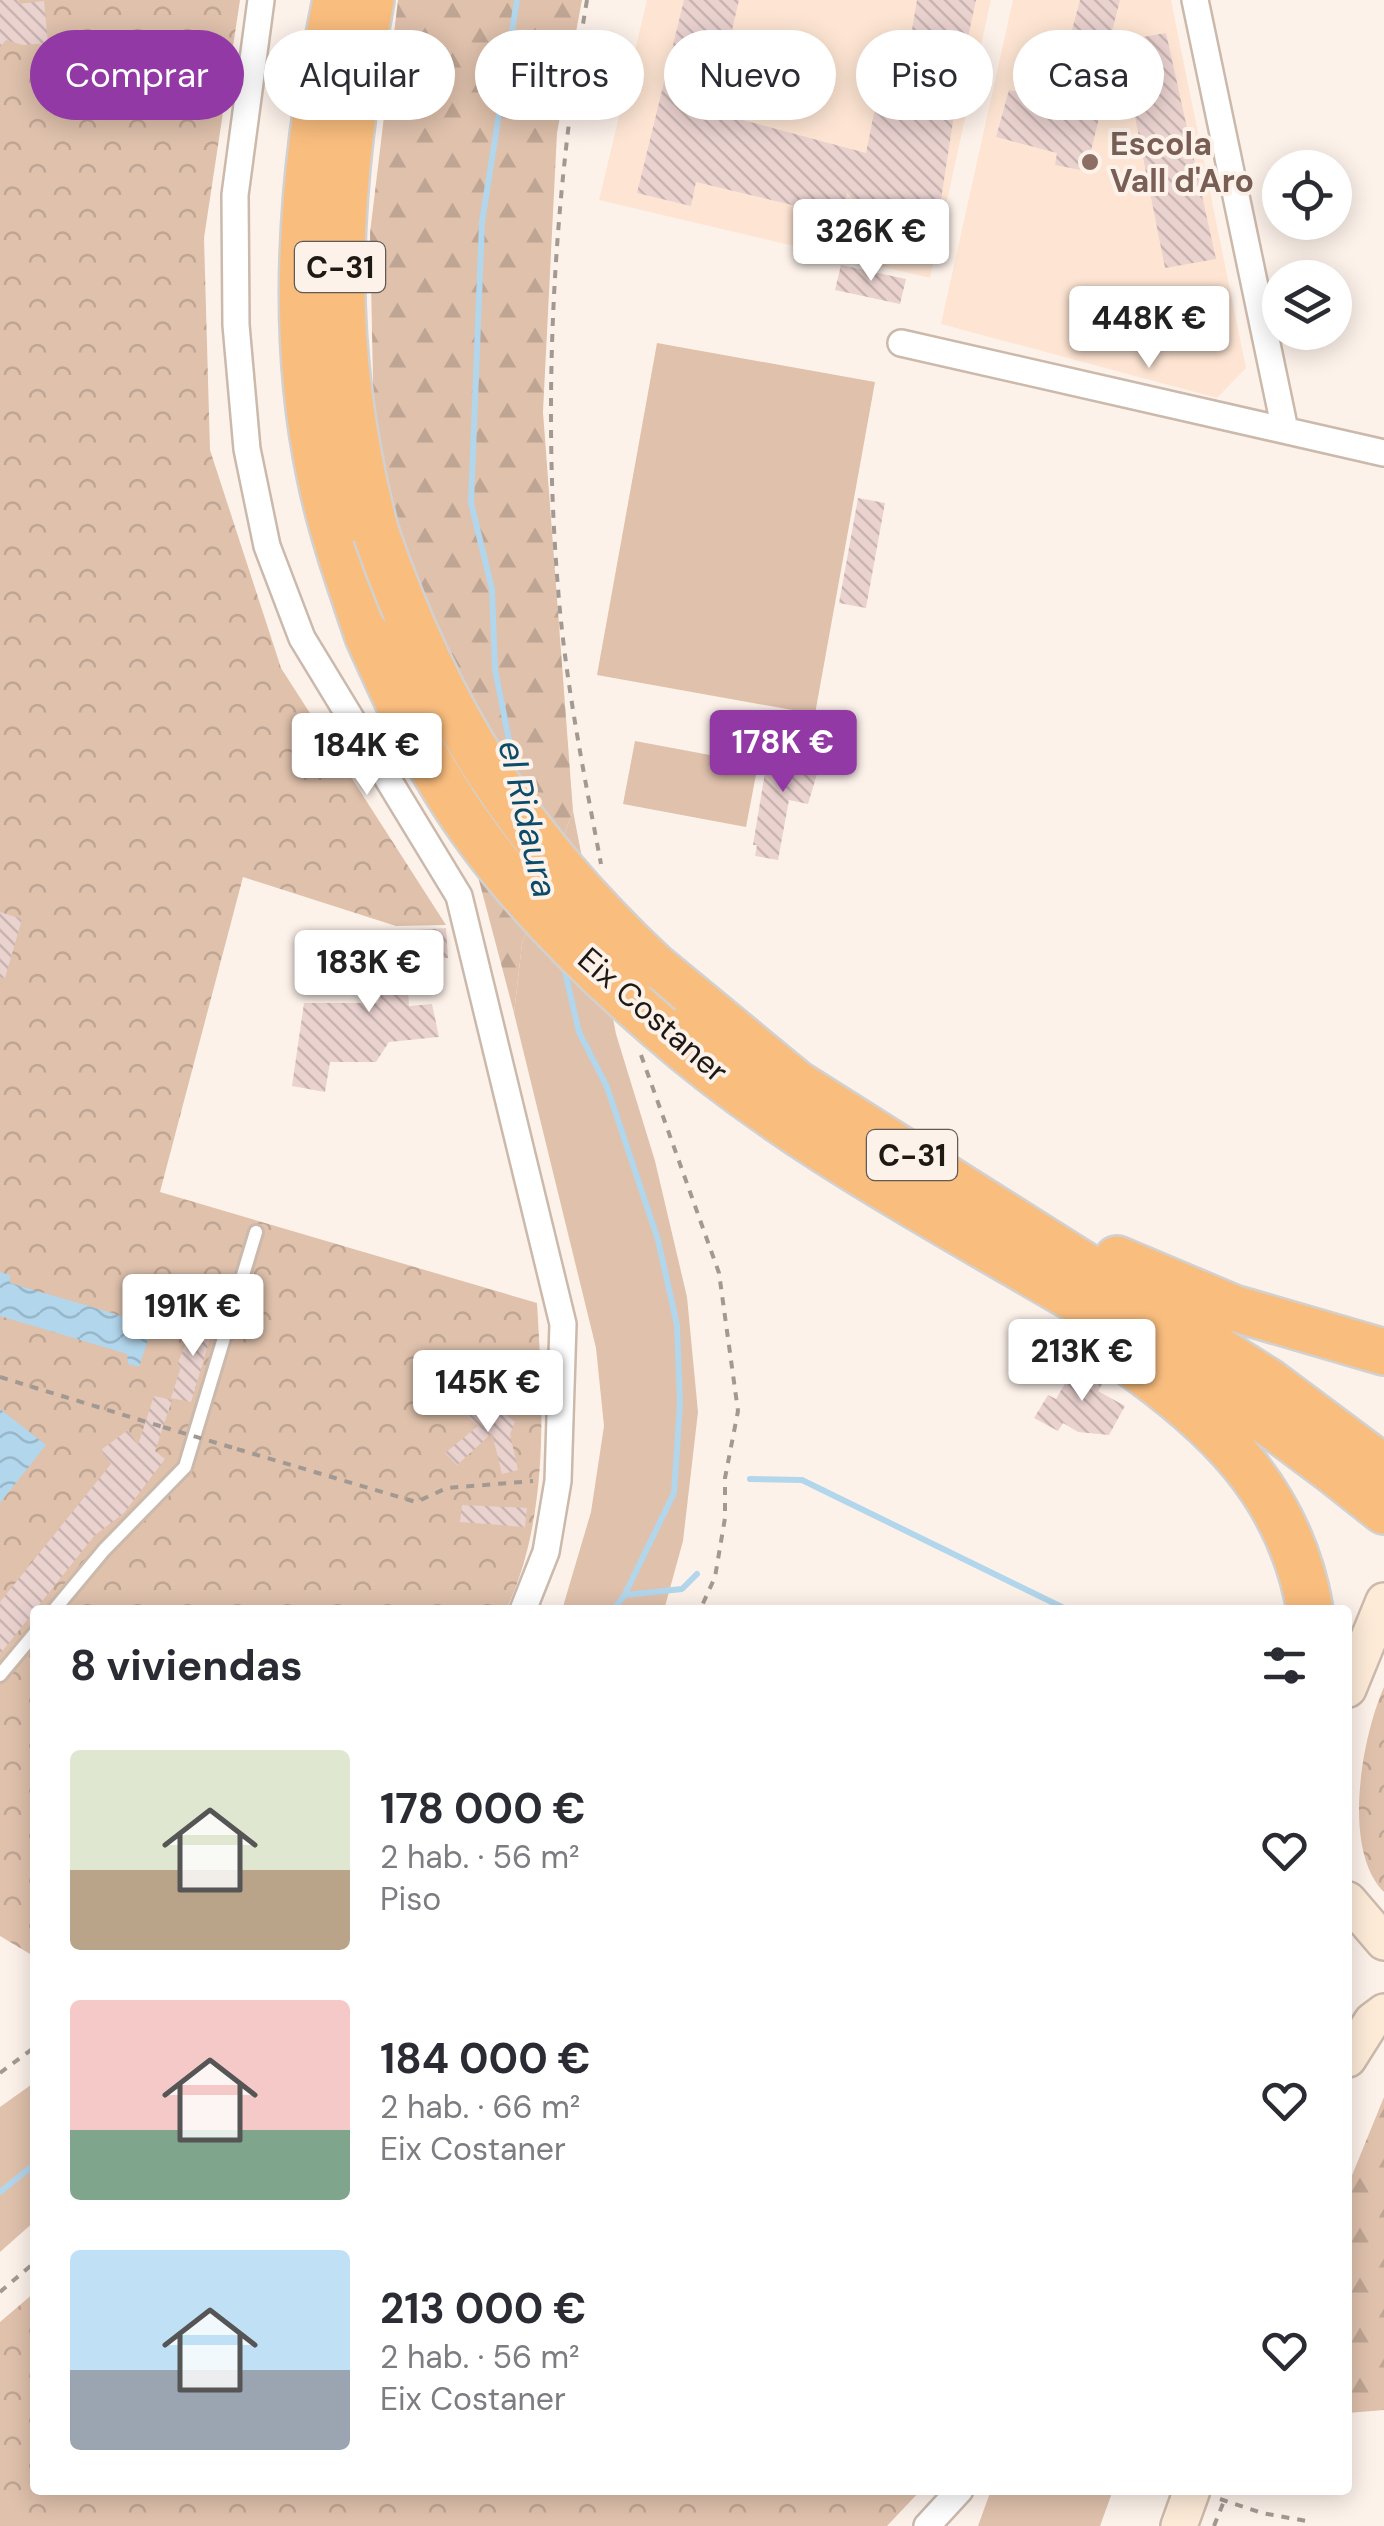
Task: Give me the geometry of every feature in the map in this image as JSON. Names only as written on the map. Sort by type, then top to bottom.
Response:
[{"type":"highway","name":"Eix Costaner","points":[[336,0],[303,245],[308,392],[320,475],[368,636],[410,728],[446,790],[530,900],[648,1034],[972,1241],[1176,1360],[1307,1449],[1384,1512]]},
{"type":"highway","name":"Eix Costaner","points":[[371,0],[352,104],[339,295],[346,390],[358,466],[406,621],[479,762],[517,819],[558,868],[653,966],[797,1084],[1270,1382],[1384,1468]]},
{"type":"highway","points":[[1027,1226],[1100,1251],[1233,1308],[1384,1352]]},
{"type":"highway","points":[[972,1241],[1051,1308],[1135,1366],[1230,1444],[1287,1530],[1309,1605]]},
{"type":"street","points":[[260,0],[235,195],[236,325],[247,448],[268,546],[302,638],[459,896],[563,1324],[558,1481],[546,1552],[525,1605]]},
{"type":"street","points":[[1195,0],[1285,430]]},
{"type":"street","points":[[901,343],[1384,452]]},
{"type":"street","points":[[1352,1679],[1384,1601]]},
{"type":"street","points":[[1352,1905],[1384,1942]]},
{"type":"street","points":[[1352,2053],[1372,2022],[1384,2012]]},
{"type":"street","points":[[927,2526],[955,2495]]},
{"type":"street","points":[[1155,2526],[1166,2495]]},
{"type":"street","points":[[1179,2526],[1208,2495]]},
{"type":"lane","points":[[58,1605],[104,1550],[185,1468],[256,1232]]},
{"type":"lane","points":[[0,1675],[30,1639]]},
{"type":"path","points":[[586,0],[569,106],[556,256],[551,448],[558,591],[603,871]]},
{"type":"path","points":[[648,1034],[720,1273],[738,1411],[724,1478],[726,1518],[716,1576],[702,1605]]},
{"type":"path","points":[[0,1377],[416,1502],[447,1488],[558,1481]]},
{"type":"path","points":[[0,2073],[30,2051]]},
{"type":"path","points":[[0,2292],[30,2266]]},
{"type":"path","points":[[1208,2495],[1262,2514],[1312,2522]]},
{"type":"path","points":[[1208,2495],[1214,2526]]},
{"type":"shaded area","points":[[647,0],[991,0],[984,30],[856,30],[856,120],[965,120],[930,278],[599,200],[618,120],[644,120],[644,30],[640,30]]},
{"type":"shaded area","name":"Escola Vall d'Aro","points":[[1013,0],[1171,0],[1246,368],[1217,398],[941,324],[986,120],[993,120],[993,90]]},
{"type":"green space","points":[[0,0],[240,0],[235,30],[30,30],[30,120],[222,120],[204,238],[210,450],[281,668],[446,925],[396,926],[243,877],[160,1192],[537,1303],[541,1419],[537,1499],[520,1574],[508,1605],[30,1605],[30,1954],[0,1936]]},
{"type":"green space","points":[[398,0],[582,0],[576,30],[475,30],[475,120],[559,120],[543,412],[573,811],[522,944],[514,1013],[476,869],[410,675],[374,430],[370,233],[384,120],[455,120],[455,30],[394,30]]},
{"type":"green space","points":[[657,343],[875,382],[815,714],[597,675]]},
{"type":"green space","points":[[635,741],[758,764],[746,827],[623,804]]},
{"type":"green space","points":[[573,811],[616,1034],[655,1161],[687,1297],[698,1412],[683,1541],[665,1605],[563,1605],[591,1512],[604,1426],[596,1348],[514,1013],[522,944]]},
{"type":"green space","points":[[1384,1687],[1384,1892],[1371,1873],[1359,1821],[1363,1762]]},
{"type":"green space","points":[[30,2086],[30,2225],[0,2252],[0,2107]]},
{"type":"green space","points":[[1384,2097],[1384,2410],[1352,2413],[1352,2175]]},
{"type":"green space","points":[[30,2296],[30,2495],[916,2495],[887,2526],[0,2526],[0,2322]]},
{"type":"green space","points":[[989,2495],[1111,2495],[1100,2526],[978,2526]]},
{"type":"water","points":[[0,1272],[10,1275],[10,1283],[153,1325],[139,1367],[128,1364],[127,1354],[0,1316]]},
{"type":"water","points":[[0,1409],[46,1445],[0,1503]]},
{"type":"building","points":[[0,0],[19,0],[18,4],[44,1],[47,30],[30,30],[30,44],[6,40],[0,47]]},
{"type":"building","points":[[684,0],[739,0],[732,30],[677,30]]},
{"type":"building","points":[[917,0],[976,0],[970,30],[912,30]]},
{"type":"building","points":[[1080,0],[1120,0],[1112,30],[1072,30]]},
{"type":"building","points":[[1164,33],[1216,259],[1165,268],[1136,120],[1164,120]]},
{"type":"building","points":[[664,82],[664,120],[743,120],[866,153],[873,120],[953,120],[937,226],[881,212],[871,215],[847,193],[842,217],[696,182],[691,206],[637,193]]},
{"type":"building","points":[[1009,90],[1013,91],[1013,120],[1099,120],[1086,171],[1055,165],[1057,153],[996,137]]},
{"type":"building","points":[[841,265],[906,279],[900,304],[835,290]]},
{"type":"building","points":[[858,498],[885,503],[866,608],[839,603]]},
{"type":"building","points":[[776,746],[823,754],[808,804],[789,800],[778,860],[755,856],[757,845],[753,845],[768,754],[774,754]]},
{"type":"building","points":[[0,912],[22,919],[5,978],[0,978]]},
{"type":"building","points":[[446,928],[448,958],[406,960],[409,1006],[432,1004],[439,1037],[389,1042],[376,1062],[330,1062],[325,1092],[292,1086],[304,1003],[378,1003],[391,967],[382,968],[381,948],[390,947],[389,932]]},
{"type":"building","points":[[197,1316],[215,1322],[191,1402],[171,1398],[181,1367],[177,1365]]},
{"type":"building","points":[[1081,1356],[1106,1378],[1098,1391],[1125,1406],[1109,1435],[1078,1432],[1063,1423],[1058,1431],[1034,1418],[1048,1395],[1056,1399]]},
{"type":"building","points":[[154,1396],[172,1400],[155,1451],[165,1459],[124,1513],[95,1535],[39,1605],[30,1605],[30,1616],[0,1654],[0,1602],[111,1464],[101,1450],[128,1430],[138,1445]]},
{"type":"building","points":[[482,1396],[515,1422],[510,1434],[518,1470],[502,1474],[492,1433],[457,1465],[445,1453],[478,1426],[464,1412]]},
{"type":"building","points":[[462,1505],[527,1508],[525,1527],[460,1522]]},
{"type":"waterway","name":"el Ridaura","points":[[516,776],[495,669],[492,589],[471,503],[482,222],[517,0]]},
{"type":"waterway","name":"el Ridaura","points":[[564,968],[579,1032],[607,1087],[658,1240],[677,1325],[680,1404],[674,1493],[617,1605]]},
{"type":"waterway","points":[[750,1479],[802,1480],[1058,1605]]},
{"type":"waterway","points":[[625,1595],[682,1589],[697,1574]]},
{"type":"waterway","name":"el Ridaura","points":[[0,2192],[30,2168]]},
{"type":"place","name":"Escola Vall d'Aro","points":[[1090,162]]}]
